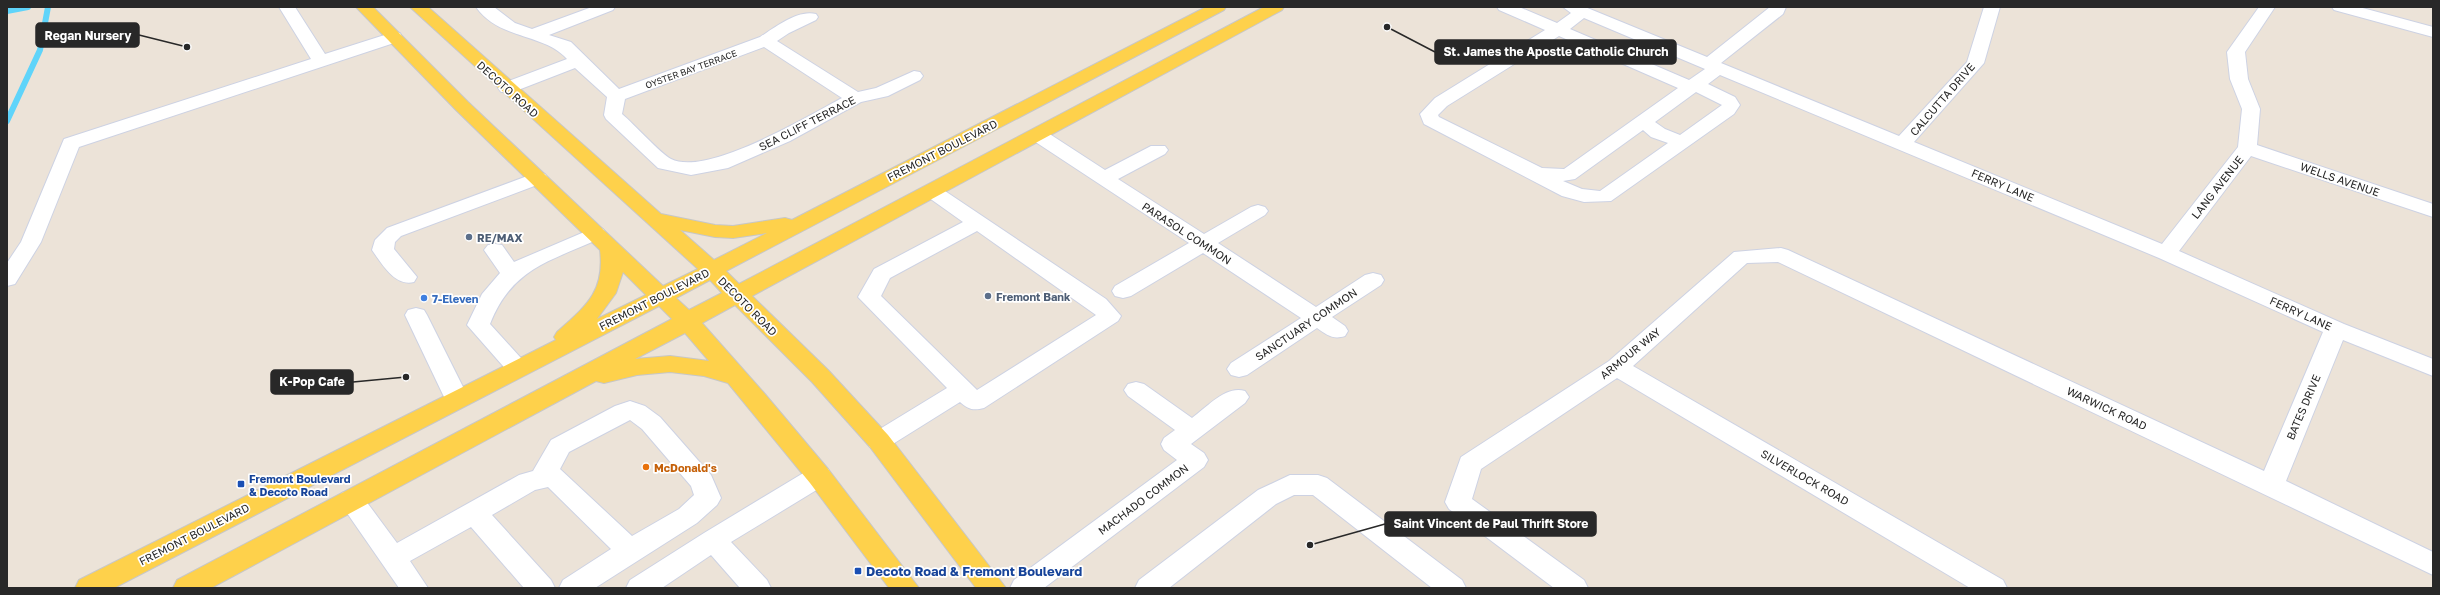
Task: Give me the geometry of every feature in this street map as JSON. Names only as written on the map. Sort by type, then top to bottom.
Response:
[{"type":"main road","points":[[364,7],[462,106],[687,321],[737,377],[819,476],[905,588]]},
{"type":"main road","name":"DECOTO ROAD","points":[[418,7],[712,270],[820,376],[879,441],[992,588]]},
{"type":"main road","name":"FREMONT BOULEVARD","points":[[88,588],[712,270],[1218,7]]},
{"type":"main road","points":[[187,588],[1276,7]]},
{"type":"main road","points":[[654,219],[715,231],[733,232],[749,231],[809,219]]},
{"type":"main road","points":[[543,356],[580,324],[604,295],[612,274],[603,240]]},
{"type":"main road","points":[[562,388],[620,369],[652,365],[700,366],[719,370],[737,377]]},
{"type":"street","points":[[287,7],[321,61]]},
{"type":"street","points":[[484,7],[509,27],[565,46],[578,61],[616,96]]},
{"type":"street","points":[[533,35],[607,7]]},
{"type":"street","points":[[1505,7],[1558,30],[1729,101],[1731,106],[1728,110],[1604,197],[1587,198],[1567,193],[1538,174],[1431,120],[1430,114],[1441,102],[1558,30],[1576,9]]},
{"type":"street","points":[[1538,174],[1568,175],[1692,86],[1777,11],[1778,7]]},
{"type":"street","name":"CALCUTTA DRIVE","points":[[1903,144],[1976,63],[1992,7]]},
{"type":"street","name":"LANG AVENUE","points":[[2166,252],[2247,148],[2251,109],[2238,79],[2236,52],[2267,7]]},
{"type":"street","points":[[2340,7],[2433,32]]},
{"type":"street","name":"FERRY LANE","points":[[1576,9],[2166,252],[2336,329],[2433,368]]},
{"type":"street","name":"OYSTER BAY TERRACE","points":[[616,96],[766,41],[783,29],[810,17]]},
{"type":"street","points":[[7,279],[31,242],[71,143],[394,37]]},
{"type":"street","points":[[766,41],[855,98]]},
{"type":"street","points":[[507,88],[578,61]]},
{"type":"street","name":"SEA CLIFF TERRACE","points":[[616,96],[613,115],[665,164],[691,169],[721,164],[769,143],[855,98],[882,92],[914,76]]},
{"type":"street","points":[[1643,122],[1658,133],[1682,142]]},
{"type":"street","name":"PARASOL COMMON","points":[[1038,135],[1337,331]]},
{"type":"street","name":"WELLS AVENUE","points":[[2247,148],[2433,211]]},
{"type":"street","points":[[1104,178],[1158,150]]},
{"type":"street","points":[[406,277],[383,250],[385,240],[394,232],[538,178]]},
{"type":"street","points":[[932,191],[1098,304],[1110,316],[974,402],[868,297],[882,274],[976,222]]},
{"type":"street","points":[[1123,291],[1258,211]]},
{"type":"street","points":[[495,250],[508,269],[518,268],[603,240]]},
{"type":"street","name":"ARMOUR WAY","points":[[1574,588],[1458,502],[1470,464],[1617,367],[1741,257],[1781,255]]},
{"type":"street","name":"WARWICK ROAD","points":[[1781,255],[2271,485],[2433,564]]},
{"type":"street","points":[[518,268],[498,285],[487,301],[478,325],[518,368]]},
{"type":"street","name":"SANCTUARY COMMON","points":[[1239,369],[1373,280]]},
{"type":"street","points":[[416,315],[457,399]]},
{"type":"street","name":"BATES DRIVE","points":[[2271,485],[2336,329]]},
{"type":"street","name":"SILVERLOCK ROAD","points":[[1617,367],[1993,588]]},
{"type":"street","points":[[879,441],[961,390]]},
{"type":"street","points":[[1136,390],[1192,430]]},
{"type":"street","name":"MACHADO COMMON","points":[[1024,588],[1196,460],[1173,444],[1237,397]]},
{"type":"street","points":[[543,478],[552,458],[560,446],[630,410],[636,412],[651,423],[702,482],[708,498],[688,516],[573,588]]},
{"type":"street","points":[[393,558],[528,482],[553,476],[630,551]]},
{"type":"street","points":[[640,588],[713,540],[819,476]]},
{"type":"street","points":[[1149,588],[1267,497],[1290,485],[1318,485],[1452,588]]},
{"type":"street","points":[[351,500],[414,588]]},
{"type":"street","points":[[474,513],[541,588]]},
{"type":"street","points":[[713,540],[757,588]]},
{"type":"waterway","points":[[7,11],[28,7]]},
{"type":"waterway","points":[[7,121],[40,50],[48,7]]},
{"type":"place","name":"St. James the Apostle Catholic Church","points":[[1387,27]]},
{"type":"place","name":"Regan Nursery","points":[[187,47]]},
{"type":"place","name":"RE/MAX","points":[[469,237]]},
{"type":"place","name":"Fremont Bank","points":[[988,296]]},
{"type":"place","name":"7-Eleven","points":[[424,298]]},
{"type":"place","name":"K-Pop Cafe","points":[[406,377]]},
{"type":"place","name":"McDonald's","points":[[646,467]]},
{"type":"place","name":"Fremont Boulevard & Decoto Road","points":[[241,484]]},
{"type":"place","name":"Saint Vincent de Paul Thrift Store","points":[[1310,545]]},
{"type":"place","name":"Decoto Road & Fremont Boulevard","points":[[858,571]]}]
